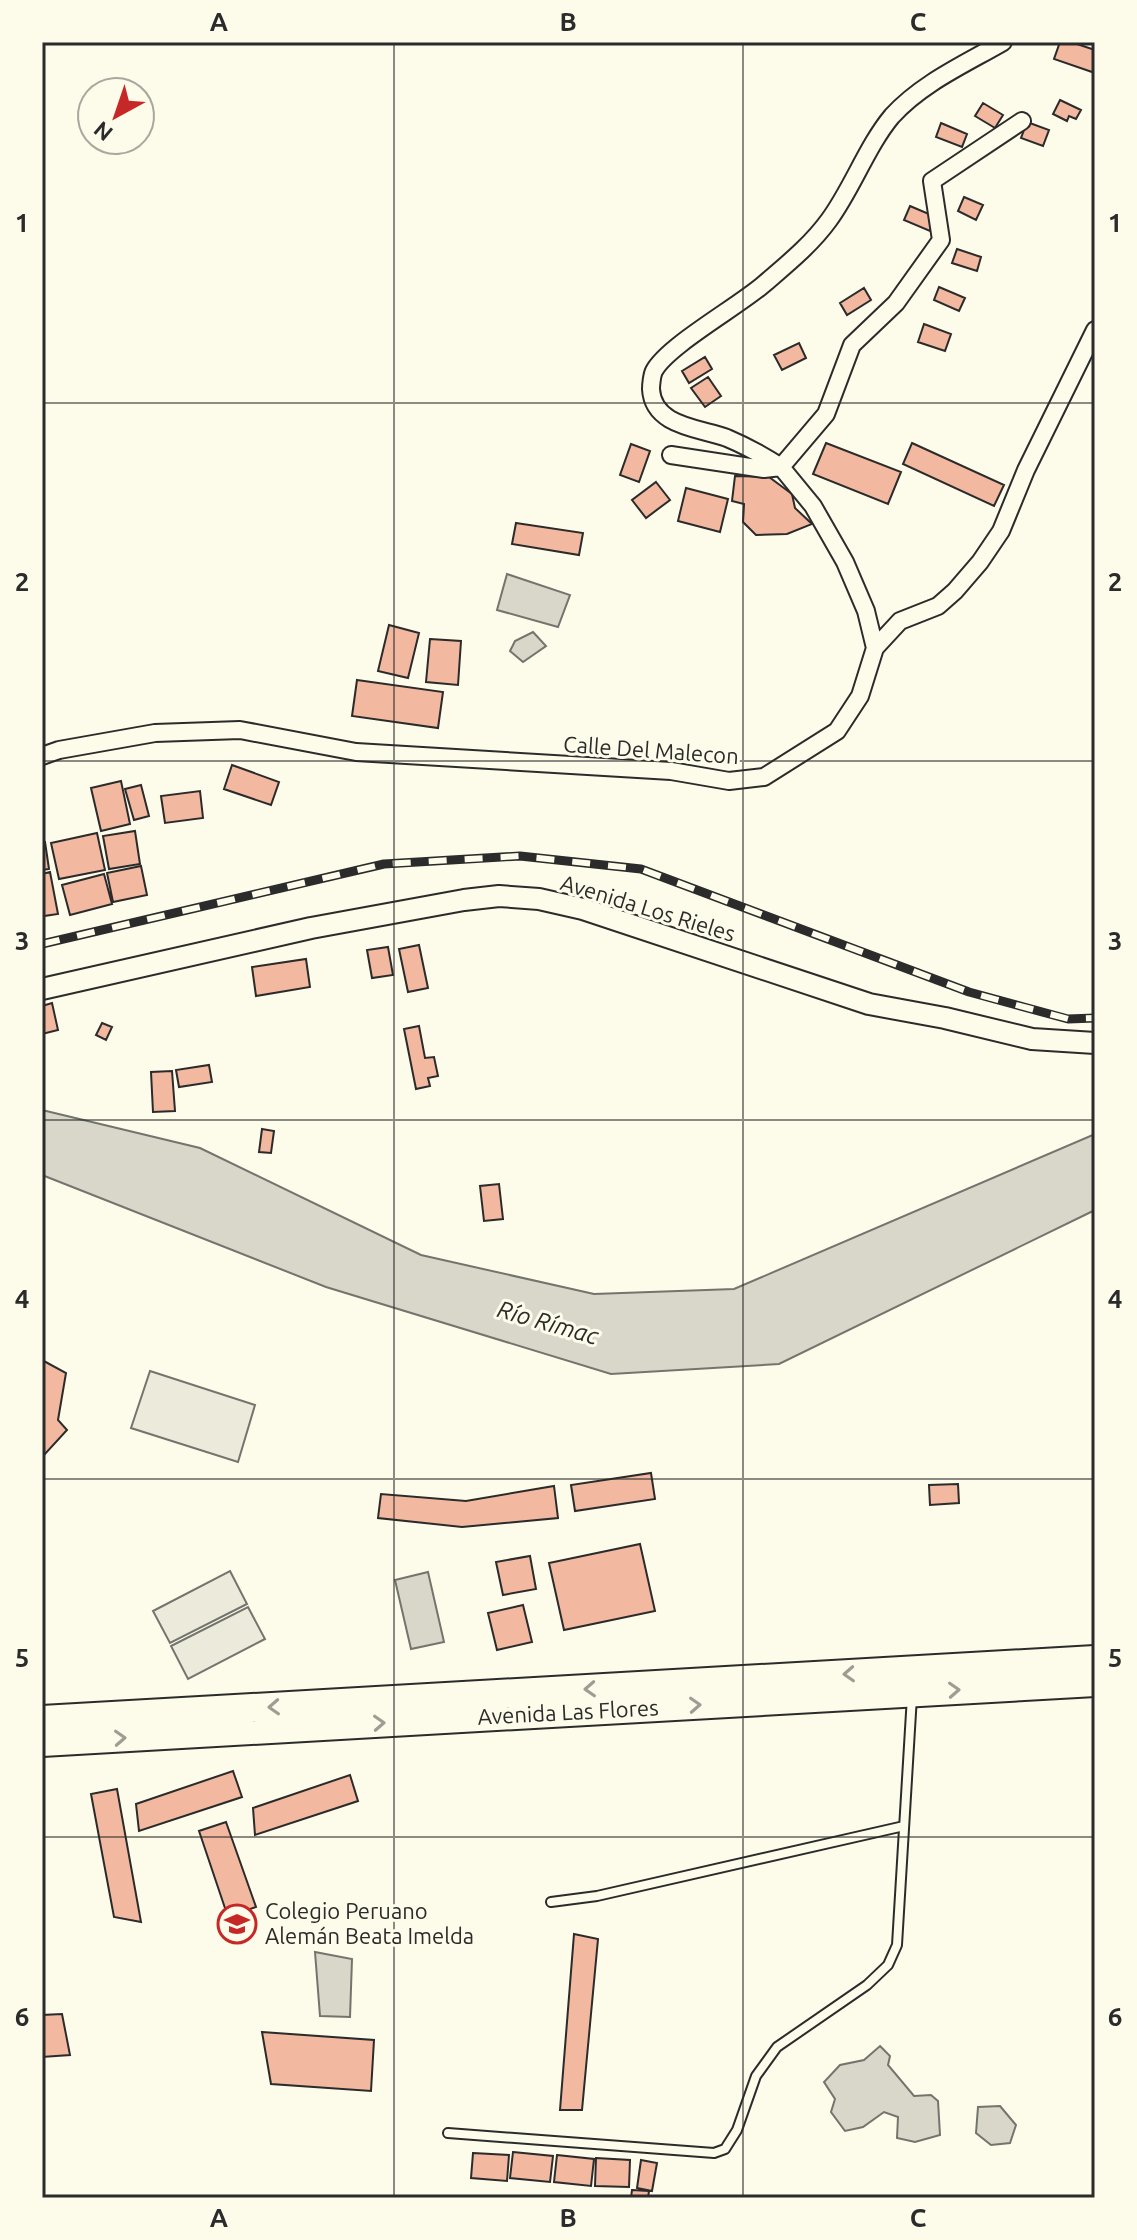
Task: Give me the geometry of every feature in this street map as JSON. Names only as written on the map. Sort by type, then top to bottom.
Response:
[{"type":"highway","name":"Avenida Las Flores","points":[[42,1742],[486,1706],[912,1681],[1095,1660]]},
{"type":"highway","name":"Avenida Las Flores","points":[[912,1681],[1095,1682]]},
{"type":"highway","name":"Avenida Las Flores","points":[[42,1720],[486,1706]]},
{"type":"street","points":[[875,648],[866,611],[845,562],[807,498],[781,467],[755,451],[724,437],[679,425],[668,417],[655,404],[651,388],[654,371],[677,348],[758,289],[816,236],[840,203],[890,119],[911,97],[1003,42]]},
{"type":"street","points":[[671,455],[756,468],[781,467],[826,414],[852,345],[896,303],[941,240],[932,181],[1022,121]]},
{"type":"street","points":[[875,648],[900,621],[938,606],[980,562],[1001,531],[1026,470],[1095,330]]},
{"type":"street","name":"Calle Del Malecon","points":[[42,756],[59,750],[155,733],[240,730],[356,752],[671,771],[729,781],[764,777],[837,731],[860,696],[875,648]]},
{"type":"street","name":"Avenida Los Rieles","points":[[42,989],[311,928],[499,896],[539,899],[583,909],[869,1004],[1032,1039],[1095,1043]]},
{"type":"lane","points":[[448,2133],[714,2153],[725,2149],[737,2130],[756,2076],[777,2047],[867,1985],[888,1965],[897,1945],[912,1681]]},
{"type":"lane","points":[[551,1902],[597,1896],[904,1826]]},
{"type":"shaded area","points":[[150,1371],[255,1405],[238,1462],[131,1428]]},
{"type":"shaded area","points":[[230,1571],[247,1604],[170,1643],[153,1611]]},
{"type":"shaded area","points":[[248,1607],[265,1639],[188,1679],[171,1646]]},
{"type":"water","points":[[507,574],[570,595],[558,627],[497,610]]},
{"type":"water","points":[[533,632],[546,646],[523,662],[510,651],[515,641]]},
{"type":"water","name":"Río Rímac","points":[[42,1110],[200,1148],[421,1255],[594,1294],[734,1289],[1095,1134],[1095,1210],[779,1364],[611,1374],[326,1287],[42,1175]]},
{"type":"water","points":[[428,1572],[444,1642],[411,1649],[395,1580]]},
{"type":"water","points":[[315,1952],[352,1959],[350,2017],[320,2016]]},
{"type":"water","points":[[880,2046],[890,2056],[888,2065],[914,2096],[931,2095],[938,2101],[940,2135],[915,2142],[897,2138],[898,2117],[884,2112],[863,2127],[845,2131],[831,2112],[835,2099],[824,2082],[840,2065],[864,2060]]},
{"type":"water","points":[[1000,2106],[1016,2125],[1010,2143],[991,2145],[976,2133],[978,2107]]},
{"type":"building","points":[[1060,42],[1071,42],[1095,50],[1095,73],[1054,59]]},
{"type":"building","points":[[1060,100],[1081,110],[1076,119],[1069,116],[1067,121],[1053,114]]},
{"type":"building","points":[[983,103],[1003,115],[995,128],[975,116]]},
{"type":"building","points":[[1027,122],[1049,130],[1043,146],[1021,138]]},
{"type":"building","points":[[941,123],[967,134],[962,147],[936,137]]},
{"type":"building","points":[[964,197],[983,205],[976,220],[958,211]]},
{"type":"building","points":[[910,206],[936,217],[930,231],[904,220]]},
{"type":"building","points":[[957,249],[981,257],[977,271],[952,263]]},
{"type":"building","points":[[939,287],[965,298],[959,311],[934,300]]},
{"type":"building","points":[[864,288],[871,300],[847,315],[840,303]]},
{"type":"building","points":[[924,324],[951,334],[945,351],[918,342]]},
{"type":"building","points":[[799,343],[806,358],[782,370],[774,355]]},
{"type":"building","points":[[705,357],[712,369],[689,383],[682,371]]},
{"type":"building","points":[[708,377],[721,396],[705,407],[691,388]]},
{"type":"building","points":[[826,443],[901,472],[888,504],[813,474]]},
{"type":"building","points":[[912,443],[1004,485],[994,506],[903,464]]},
{"type":"building","points":[[631,444],[650,451],[639,482],[620,475]]},
{"type":"building","points":[[735,476],[769,477],[792,494],[795,508],[812,524],[787,534],[756,535],[743,522],[744,504],[732,501]]},
{"type":"building","points":[[656,482],[670,500],[646,518],[632,500]]},
{"type":"building","points":[[686,488],[728,499],[720,532],[678,521]]},
{"type":"building","points":[[516,523],[583,533],[579,555],[512,544]]},
{"type":"building","points":[[389,625],[419,633],[408,678],[378,671]]},
{"type":"building","points":[[430,639],[461,641],[458,685],[426,682]]},
{"type":"building","points":[[357,680],[443,692],[438,728],[352,716]]},
{"type":"building","points":[[232,765],[279,782],[271,805],[224,789]]},
{"type":"building","points":[[121,781],[130,824],[101,831],[91,788]]},
{"type":"building","points":[[141,785],[149,816],[134,820],[125,789]]},
{"type":"building","points":[[200,791],[203,818],[165,823],[161,796]]},
{"type":"building","points":[[135,831],[140,864],[109,869],[103,836]]},
{"type":"building","points":[[97,833],[105,870],[59,879],[51,843]]},
{"type":"building","points":[[45,842],[49,869],[42,870],[42,843]]},
{"type":"building","points":[[141,866],[147,895],[113,902],[107,873]]},
{"type":"building","points":[[50,872],[58,914],[44,916],[42,874]]},
{"type":"building","points":[[104,874],[112,904],[70,915],[62,885]]},
{"type":"building","points":[[419,945],[428,988],[408,992],[399,949]]},
{"type":"building","points":[[388,947],[393,975],[372,978],[367,950]]},
{"type":"building","points":[[306,959],[310,987],[256,996],[252,967]]},
{"type":"building","points":[[52,1003],[58,1030],[42,1034],[42,1006]]},
{"type":"building","points":[[102,1023],[112,1027],[106,1040],[96,1035]]},
{"type":"building","points":[[419,1026],[425,1058],[434,1057],[438,1076],[428,1078],[430,1086],[416,1089],[404,1029]]},
{"type":"building","points":[[209,1065],[212,1082],[179,1087],[176,1070]]},
{"type":"building","points":[[172,1071],[175,1111],[153,1112],[151,1072]]},
{"type":"building","points":[[262,1129],[274,1131],[271,1153],[259,1152]]},
{"type":"building","points":[[499,1184],[503,1219],[484,1221],[480,1186]]},
{"type":"building","points":[[42,1360],[66,1373],[58,1420],[67,1430],[45,1454],[42,1452]]},
{"type":"building","points":[[651,1473],[655,1499],[575,1511],[571,1485]]},
{"type":"building","points":[[958,1484],[959,1503],[930,1505],[929,1485]]},
{"type":"building","points":[[554,1486],[558,1518],[462,1527],[378,1518],[381,1494],[466,1501]]},
{"type":"building","points":[[640,1544],[655,1611],[564,1630],[549,1563]]},
{"type":"building","points":[[530,1556],[536,1589],[503,1595],[496,1562]]},
{"type":"building","points":[[523,1605],[532,1642],[497,1650],[488,1613]]},
{"type":"building","points":[[233,1771],[242,1797],[139,1831],[136,1804]]},
{"type":"building","points":[[350,1775],[358,1801],[255,1835],[253,1808]]},
{"type":"building","points":[[117,1789],[141,1922],[114,1917],[91,1794]]},
{"type":"building","points":[[226,1822],[256,1907],[228,1917],[199,1831]]},
{"type":"building","points":[[574,1934],[598,1939],[582,2110],[560,2110]]},
{"type":"building","points":[[62,2014],[70,2055],[42,2057],[42,2015]]},
{"type":"building","points":[[262,2032],[374,2040],[371,2091],[271,2084]]},
{"type":"building","points":[[513,2152],[553,2156],[550,2182],[510,2178]]},
{"type":"building","points":[[473,2153],[509,2155],[507,2181],[471,2178]]},
{"type":"building","points":[[557,2155],[594,2159],[591,2186],[554,2182]]},
{"type":"building","points":[[596,2158],[630,2160],[629,2187],[595,2186]]},
{"type":"building","points":[[641,2160],[657,2163],[652,2191],[637,2188]]},
{"type":"building","points":[[632,2190],[649,2191],[648,2198],[631,2198]]},
{"type":"railway","points":[[42,944],[384,864],[520,856],[641,869],[969,992],[1068,1019],[1095,1018]]},
{"type":"place","name":"Colegio Peruano Alemán Beata Imelda","points":[[237,1924]]}]
